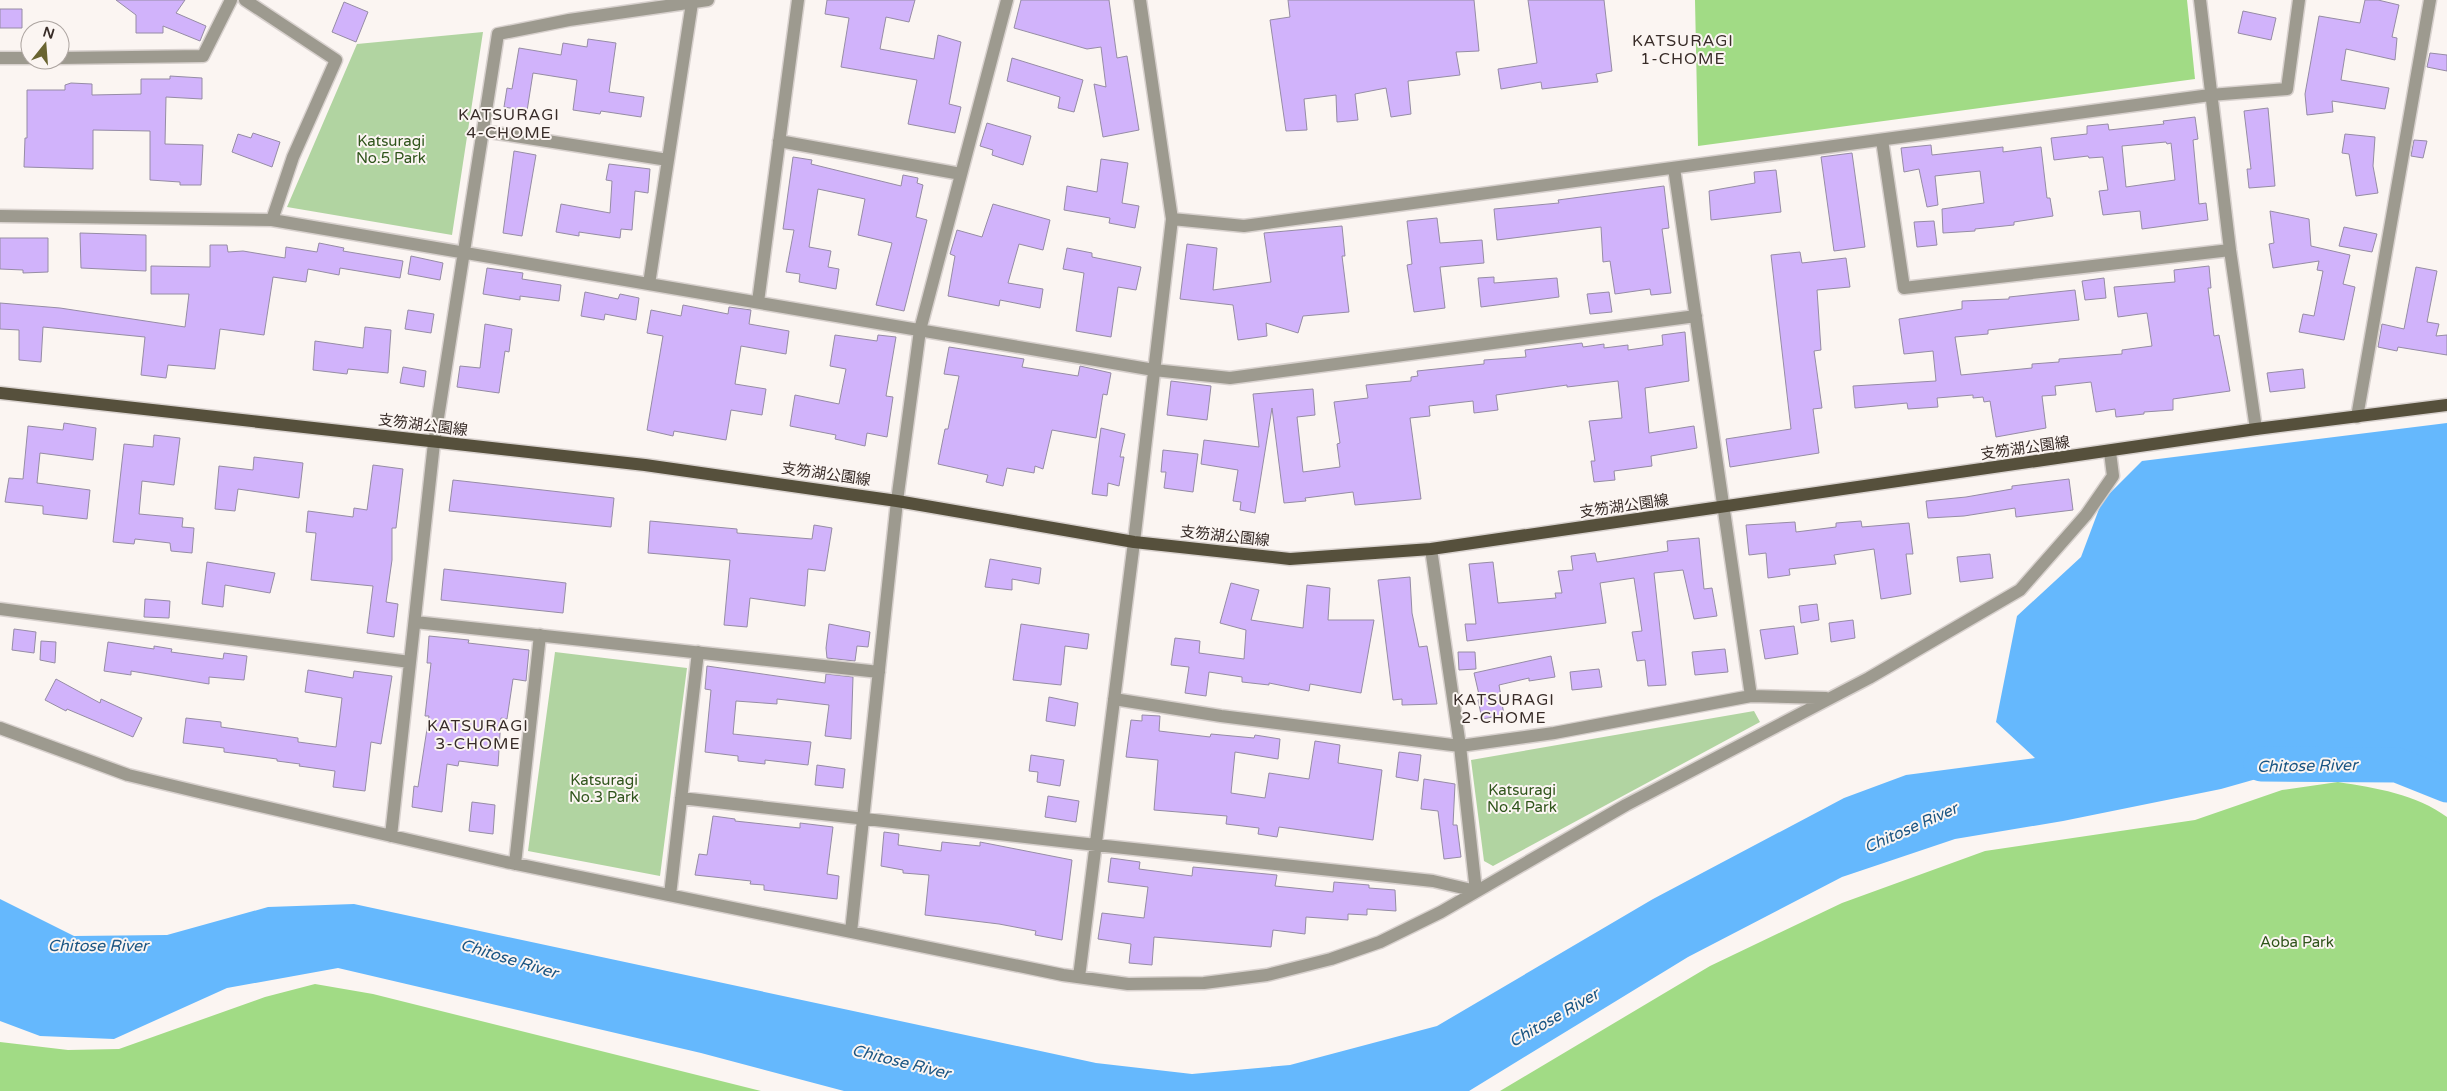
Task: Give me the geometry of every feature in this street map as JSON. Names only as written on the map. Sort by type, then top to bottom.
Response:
[{"type":"main road","name":"支笏湖公園線","points":[[0,393],[645,466],[897,501],[1134,542],[1290,559],[1431,549],[2110,452],[2256,429],[2447,405]]},
{"type":"street","points":[[70,58],[203,56],[231,0]]},
{"type":"street","points":[[245,0],[336,60],[293,157],[272,220]]},
{"type":"street","points":[[392,836],[434,443],[498,34],[569,20],[708,0]]},
{"type":"street","points":[[758,302],[798,0]]},
{"type":"street","points":[[851,932],[897,501],[920,330],[1007,0]]},
{"type":"street","points":[[1079,977],[1134,542],[1172,219],[1140,0]]},
{"type":"street","points":[[2200,0],[2210,96],[2230,250],[2256,429]]},
{"type":"street","points":[[1172,219],[1244,226],[2210,96],[2287,89],[2299,0]]},
{"type":"street","points":[[2357,417],[2430,0]]},
{"type":"street","points":[[649,284],[692,3]]},
{"type":"street","points":[[0,58],[20,58]]},
{"type":"street","points":[[482,131],[668,160]]},
{"type":"street","points":[[1882,140],[1904,288],[2230,250]]},
{"type":"street","points":[[779,141],[961,174]]},
{"type":"street","points":[[1674,168],[1751,696]]},
{"type":"street","points":[[0,216],[272,220],[1154,370],[1230,378],[1696,316]]},
{"type":"street","points":[[0,728],[128,775],[515,864],[1079,977],[1128,984],[1204,984],[1268,975],[1331,959],[1380,942],[1476,891],[1626,805],[1868,678],[2020,590],[2086,515],[2113,476],[2110,452]]},
{"type":"street","points":[[1431,549],[1460,746],[1476,891]]},
{"type":"street","points":[[0,609],[410,662]]},
{"type":"street","points":[[415,622],[879,672]]},
{"type":"street","points":[[515,864],[540,635]]},
{"type":"street","points":[[670,895],[698,652]]},
{"type":"street","points":[[1114,698],[1220,716],[1460,746],[1554,733],[1751,696],[1828,698]]},
{"type":"street","points":[[682,798],[1096,845],[1433,880],[1476,891]]},
{"type":"green space","points":[[1695,0],[2187,0],[2195,79],[1698,146]]},
{"type":"green space","name":"Katsuragi No.5 Park","points":[[483,32],[452,235],[287,207],[357,44]]},
{"type":"green space","name":"Katsuragi No.3 Park","points":[[555,652],[687,668],[660,876],[528,851]]},
{"type":"green space","name":"Katsuragi No.4 Park","points":[[1754,711],[1760,722],[1493,866],[1484,861],[1471,760]]},
{"type":"green space","name":"Aoba Park","points":[[2338,782],[2409,797],[2447,817],[2447,1091],[1500,1091],[1710,966],[1842,903],[1985,851],[2195,820],[2282,790]]},
{"type":"green space","points":[[315,984],[373,994],[761,1091],[0,1091],[0,1042],[68,1050],[119,1049],[265,997]]},
{"type":"water","points":[[2447,423],[2447,798],[2440,793],[2345,754],[2221,789],[2063,821],[1955,839],[1842,877],[1688,957],[1469,1091],[844,1091],[701,1053],[338,968],[227,988],[114,1039],[40,1036],[0,1021],[0,899],[74,936],[167,935],[268,907],[354,904],[1096,1063],[1192,1074],[1290,1065],[1437,1026],[1653,899],[1844,798],[1906,775],[2035,758],[1996,722],[2017,616],[2081,557],[2102,501],[2142,461]]},
{"type":"building","points":[[116,0],[185,0],[176,13],[206,26],[200,41],[163,26],[163,33],[136,33],[136,15]]},
{"type":"building","points":[[827,0],[915,0],[909,22],[886,17],[880,49],[934,59],[938,35],[961,42],[949,104],[961,107],[955,133],[908,124],[917,80],[841,67],[849,18],[825,14]]},
{"type":"building","points":[[1021,0],[1109,0],[1117,58],[1127,56],[1139,130],[1103,137],[1094,84],[1106,87],[1101,47],[1087,49],[1014,28]]},
{"type":"building","points":[[1288,0],[1474,0],[1479,51],[1456,52],[1460,75],[1408,81],[1411,114],[1391,117],[1386,88],[1355,94],[1358,120],[1337,122],[1336,95],[1304,99],[1307,130],[1286,131],[1270,20],[1290,17]]},
{"type":"building","points":[[1528,0],[1604,0],[1612,71],[1596,74],[1598,82],[1542,89],[1541,82],[1501,89],[1498,69],[1537,63]]},
{"type":"building","points":[[2365,0],[2378,0],[2399,5],[2392,37],[2397,38],[2395,60],[2346,49],[2341,80],[2389,88],[2385,109],[2332,101],[2333,112],[2307,115],[2305,94],[2319,16],[2360,23]]},
{"type":"building","points":[[344,2],[368,12],[356,42],[332,32]]},
{"type":"building","points":[[0,9],[22,9],[20,28],[0,28]]},
{"type":"building","points":[[2243,11],[2276,18],[2271,40],[2238,33]]},
{"type":"building","points":[[588,39],[616,43],[609,92],[644,97],[641,117],[601,111],[600,114],[573,110],[577,80],[533,73],[527,111],[504,107],[507,88],[512,89],[519,48],[561,55],[563,43],[587,47]]},
{"type":"building","points":[[2430,53],[2447,55],[2447,71],[2427,67]]},
{"type":"building","points":[[1012,58],[1083,80],[1074,112],[1058,108],[1060,97],[1007,81]]},
{"type":"building","points":[[170,76],[202,78],[202,99],[166,97],[165,144],[203,145],[201,185],[180,185],[180,182],[150,180],[150,131],[93,130],[93,169],[24,167],[25,138],[27,138],[27,90],[65,90],[65,85],[71,83],[92,84],[92,95],[141,94],[141,79],[170,79]]},
{"type":"building","points":[[2268,108],[2275,186],[2249,188],[2247,169],[2251,169],[2244,111]]},
{"type":"building","points":[[2195,117],[2198,139],[2193,140],[2199,204],[2206,203],[2208,220],[2142,229],[2140,211],[2103,215],[2099,191],[2108,190],[2103,157],[2089,158],[2088,156],[2054,160],[2051,138],[2087,134],[2087,126],[2108,124],[2109,130],[2164,124],[2163,121]],"holes":[[[2166,142],[2167,144],[2171,143],[2175,180],[2126,187],[2122,146]]]},
{"type":"building","points":[[987,123],[1031,136],[1023,165],[992,155],[993,150],[980,146]]},
{"type":"building","points":[[253,133],[280,142],[272,167],[232,152],[238,134],[251,138]]},
{"type":"building","points":[[2345,134],[2375,137],[2373,166],[2378,193],[2356,196],[2349,154],[2342,153]]},
{"type":"building","points":[[2414,140],[2427,141],[2423,158],[2411,156]]},
{"type":"building","points":[[1931,145],[1932,155],[2003,147],[2003,152],[2041,147],[2047,198],[2050,198],[2053,216],[2014,222],[2014,225],[1975,229],[1975,231],[1943,233],[1942,209],[1984,203],[1980,171],[1935,176],[1938,205],[1927,207],[1919,169],[1904,172],[1901,148]]},
{"type":"building","points":[[514,151],[536,155],[522,236],[503,233]]},
{"type":"building","points":[[1852,153],[1865,247],[1834,251],[1821,157]]},
{"type":"building","points":[[793,157],[812,160],[811,164],[901,186],[903,175],[918,178],[917,183],[923,185],[916,217],[927,220],[904,311],[876,305],[892,243],[858,235],[865,199],[818,189],[809,247],[831,251],[828,267],[839,269],[836,289],[799,282],[800,274],[786,272],[794,230],[783,229]]},
{"type":"building","points":[[1101,159],[1128,163],[1122,203],[1139,206],[1135,228],[1109,223],[1110,218],[1064,210],[1067,186],[1097,192]]},
{"type":"building","points":[[609,164],[650,169],[648,193],[635,191],[632,230],[621,229],[620,238],[579,232],[579,236],[556,232],[561,204],[610,213],[612,181],[606,180]]},
{"type":"building","points":[[1776,170],[1781,212],[1711,220],[1709,191],[1755,183],[1754,172]]},
{"type":"building","points":[[1664,186],[1669,228],[1662,229],[1671,293],[1651,295],[1650,289],[1615,294],[1610,261],[1603,262],[1601,227],[1497,240],[1494,209],[1559,203],[1558,200]]},
{"type":"building","points":[[993,204],[1050,220],[1043,250],[1019,244],[1008,283],[1043,289],[1040,308],[1000,300],[999,306],[948,296],[955,256],[950,254],[957,230],[982,237]]},
{"type":"building","points":[[2270,211],[2309,219],[2311,246],[2350,255],[2343,284],[2355,287],[2344,340],[2299,332],[2303,314],[2314,316],[2323,271],[2317,270],[2319,261],[2273,268],[2269,244],[2274,243]]},
{"type":"building","points":[[1437,218],[1440,243],[1482,240],[1484,263],[1440,267],[1445,308],[1414,312],[1407,265],[1412,264],[1407,221]]},
{"type":"building","points":[[1934,221],[1937,245],[1917,247],[1914,222]]},
{"type":"building","points":[[1342,226],[1345,256],[1342,256],[1349,312],[1303,316],[1298,333],[1266,323],[1267,336],[1238,340],[1233,305],[1180,299],[1187,244],[1217,248],[1213,290],[1271,282],[1264,233]]},
{"type":"building","points":[[2344,227],[2377,234],[2372,252],[2339,246]]},
{"type":"building","points":[[80,233],[146,235],[146,271],[81,268]]},
{"type":"building","points":[[0,238],[48,238],[48,272],[23,273],[23,270],[0,269]]},
{"type":"building","points":[[319,243],[344,248],[343,251],[403,261],[400,278],[340,268],[339,275],[308,269],[306,282],[273,277],[264,335],[220,329],[215,369],[168,365],[166,378],[141,375],[145,337],[43,327],[41,362],[19,360],[19,330],[0,329],[0,303],[60,308],[185,327],[189,294],[151,294],[151,266],[210,267],[210,245],[227,245],[228,252],[243,251],[285,258],[286,247],[317,252]]},
{"type":"building","points":[[1067,248],[1092,253],[1092,257],[1141,267],[1136,290],[1118,287],[1111,337],[1076,331],[1084,273],[1063,269]]},
{"type":"building","points":[[1800,252],[1802,263],[1846,258],[1850,287],[1817,290],[1821,350],[1814,351],[1822,408],[1813,409],[1819,453],[1730,467],[1726,439],[1791,429],[1771,255]]},
{"type":"building","points":[[411,256],[443,263],[440,280],[408,274]]},
{"type":"building","points":[[2209,266],[2211,288],[2208,288],[2214,336],[2219,335],[2230,391],[2173,399],[2173,410],[2144,412],[2144,414],[2116,417],[2115,409],[2096,412],[2091,382],[2055,386],[2056,395],[2042,396],[2046,428],[1996,437],[1990,401],[1984,402],[1983,397],[1973,398],[1973,395],[1937,398],[1938,407],[1908,409],[1907,403],[1855,408],[1853,386],[1936,381],[1933,351],[1904,354],[1899,319],[1962,309],[1962,301],[2009,299],[2009,297],[2075,290],[2079,320],[1988,330],[1988,334],[1955,337],[1961,375],[2032,368],[2032,364],[2059,362],[2059,359],[2122,354],[2122,350],[2152,346],[2147,313],[2118,317],[2114,287],[2175,282],[2174,270]]},
{"type":"building","points":[[2416,267],[2437,271],[2427,322],[2439,324],[2436,336],[2447,335],[2447,355],[2398,347],[2397,351],[2378,347],[2382,324],[2404,329]]},
{"type":"building","points":[[487,268],[523,273],[522,279],[561,285],[559,301],[520,296],[520,300],[483,294]]},
{"type":"building","points":[[1494,277],[1494,283],[1557,278],[1559,297],[1481,307],[1478,278]]},
{"type":"building","points":[[2104,278],[2106,298],[2085,300],[2082,281]]},
{"type":"building","points":[[585,292],[618,299],[620,294],[639,298],[636,320],[605,314],[604,320],[581,316]]},
{"type":"building","points":[[1609,292],[1612,312],[1590,314],[1587,294]]},
{"type":"building","points":[[683,305],[728,314],[729,307],[751,310],[749,324],[789,331],[786,354],[741,346],[735,384],[766,389],[762,415],[731,410],[726,440],[674,431],[673,436],[647,430],[663,336],[647,333],[651,310],[681,316]]},
{"type":"building","points":[[408,310],[434,314],[431,333],[405,329]]},
{"type":"building","points":[[485,324],[512,329],[509,352],[505,351],[499,393],[457,387],[460,366],[480,368]]},
{"type":"building","points":[[365,327],[391,330],[388,373],[348,369],[347,374],[313,370],[315,341],[363,348]]},
{"type":"building","points":[[1685,332],[1689,381],[1645,388],[1649,433],[1694,426],[1697,448],[1651,456],[1652,466],[1614,471],[1615,480],[1594,482],[1591,461],[1595,461],[1589,421],[1622,418],[1618,381],[1567,387],[1567,385],[1496,395],[1498,410],[1474,413],[1473,401],[1429,406],[1430,416],[1410,418],[1421,499],[1355,505],[1353,492],[1305,498],[1306,501],[1284,503],[1272,408],[1255,513],[1240,510],[1241,502],[1233,501],[1238,470],[1201,464],[1204,440],[1259,447],[1253,394],[1313,389],[1315,415],[1297,417],[1303,472],[1340,467],[1337,444],[1340,443],[1334,402],[1368,398],[1366,385],[1411,381],[1411,377],[1418,376],[1417,371],[1484,364],[1484,360],[1526,357],[1525,350],[1582,343],[1583,347],[1604,344],[1604,348],[1628,345],[1628,350],[1663,345],[1662,335]]},
{"type":"building","points":[[835,335],[877,341],[878,335],[896,337],[886,396],[893,397],[887,437],[867,433],[865,446],[835,439],[836,435],[790,426],[795,395],[839,404],[846,369],[830,366]]},
{"type":"building","points":[[949,347],[1024,359],[1022,367],[1078,376],[1080,366],[1111,373],[1107,395],[1103,394],[1096,438],[1052,430],[1043,469],[1035,466],[1034,473],[1007,468],[1003,486],[986,482],[988,475],[938,464],[945,429],[948,429],[959,376],[944,374]]},
{"type":"building","points":[[403,367],[426,371],[424,387],[400,383]]},
{"type":"building","points":[[2303,369],[2305,388],[2270,392],[2267,373]]},
{"type":"building","points":[[1171,381],[1211,386],[1207,420],[1167,415]]},
{"type":"building","points":[[64,423],[96,428],[93,460],[40,453],[37,483],[90,490],[87,519],[43,514],[43,506],[5,502],[9,478],[23,479],[28,426],[63,430]]},
{"type":"building","points":[[1101,428],[1125,434],[1120,457],[1124,457],[1119,486],[1108,483],[1107,496],[1092,494]]},
{"type":"building","points":[[154,435],[180,438],[174,485],[142,481],[139,514],[183,518],[182,527],[194,528],[192,553],[171,551],[170,543],[135,539],[134,544],[113,542],[124,444],[153,447]]},
{"type":"building","points":[[1163,450],[1198,454],[1193,492],[1164,488],[1166,472],[1161,472]]},
{"type":"building","points":[[254,457],[303,463],[299,498],[238,489],[235,511],[215,509],[219,466],[253,470]]},
{"type":"building","points":[[373,465],[403,469],[396,528],[392,528],[392,560],[386,602],[398,604],[394,637],[367,633],[373,586],[311,580],[316,533],[306,532],[308,511],[353,517],[354,508],[367,510]]},
{"type":"building","points":[[2069,479],[2073,510],[2016,517],[2015,508],[1964,516],[1928,518],[1926,501],[1966,497],[2012,489],[2012,486]]},
{"type":"building","points":[[453,480],[614,498],[611,527],[449,511]]},
{"type":"building","points":[[650,521],[737,529],[737,533],[812,539],[814,525],[832,528],[825,571],[808,569],[805,606],[750,598],[747,627],[724,625],[730,560],[648,553]]},
{"type":"building","points":[[1861,521],[1862,527],[1909,523],[1913,554],[1906,554],[1911,594],[1881,599],[1874,549],[1834,555],[1836,564],[1789,569],[1790,575],[1768,578],[1766,553],[1749,555],[1746,525],[1795,522],[1796,532],[1836,527],[1836,523]]},
{"type":"building","points":[[1699,538],[1704,589],[1712,588],[1717,616],[1694,619],[1683,570],[1654,573],[1666,685],[1648,686],[1645,660],[1637,661],[1632,632],[1642,631],[1634,578],[1600,583],[1606,623],[1467,641],[1465,624],[1476,624],[1469,564],[1493,562],[1498,603],[1556,598],[1555,593],[1562,593],[1558,571],[1573,570],[1571,556],[1595,553],[1597,562],[1668,551],[1667,541]]},
{"type":"building","points":[[1990,554],[1993,578],[1960,582],[1957,557]]},
{"type":"building","points":[[990,559],[1041,568],[1039,584],[1012,579],[1012,590],[985,587]]},
{"type":"building","points":[[207,562],[275,573],[270,593],[225,585],[223,607],[202,604]]},
{"type":"building","points":[[444,569],[566,583],[563,613],[441,600]]},
{"type":"building","points":[[1410,577],[1412,613],[1419,647],[1427,646],[1437,704],[1402,705],[1402,699],[1393,700],[1378,580]]},
{"type":"building","points":[[1231,583],[1259,590],[1251,620],[1303,628],[1307,585],[1330,588],[1328,620],[1374,620],[1361,693],[1310,684],[1309,691],[1269,683],[1269,685],[1242,682],[1242,677],[1209,672],[1206,696],[1185,693],[1189,667],[1171,665],[1175,638],[1200,641],[1199,653],[1244,659],[1246,630],[1220,623]]},
{"type":"building","points":[[145,599],[170,601],[169,618],[144,617]]},
{"type":"building","points":[[1817,604],[1819,620],[1801,623],[1799,606]]},
{"type":"building","points":[[1853,620],[1855,638],[1831,642],[1829,623]]},
{"type":"building","points":[[829,624],[870,632],[868,647],[857,646],[855,661],[827,658],[826,648]]},
{"type":"building","points":[[1021,624],[1089,634],[1087,649],[1065,646],[1061,685],[1013,680]]},
{"type":"building","points":[[1794,626],[1798,654],[1765,659],[1760,630]]},
{"type":"building","points":[[14,629],[36,632],[34,653],[12,650]]},
{"type":"building","points":[[429,636],[469,640],[468,643],[529,650],[526,681],[513,679],[507,719],[501,718],[498,766],[459,761],[458,766],[447,764],[442,812],[412,807],[414,786],[418,787],[429,716],[425,716],[431,663],[427,663]]},
{"type":"building","points":[[41,641],[56,642],[55,663],[40,660]]},
{"type":"building","points":[[108,642],[154,649],[154,646],[172,649],[171,652],[223,659],[224,653],[247,656],[244,680],[209,677],[209,684],[131,671],[131,675],[104,671]]},
{"type":"building","points":[[1725,649],[1728,672],[1695,675],[1692,652]]},
{"type":"building","points":[[1458,652],[1475,652],[1476,669],[1459,670]]},
{"type":"building","points":[[1551,656],[1555,677],[1529,681],[1529,678],[1499,685],[1504,715],[1482,719],[1474,673]]},
{"type":"building","points":[[707,666],[825,683],[826,674],[853,677],[851,739],[825,736],[829,705],[777,699],[777,704],[736,701],[733,734],[811,742],[808,765],[765,760],[765,764],[738,761],[738,756],[705,752],[711,690],[705,689]]},
{"type":"building","points":[[1599,669],[1602,687],[1572,690],[1570,672]]},
{"type":"building","points":[[308,670],[353,678],[354,671],[392,676],[381,744],[371,742],[365,791],[333,787],[335,771],[299,766],[300,764],[277,761],[277,759],[224,752],[224,748],[183,743],[186,718],[221,722],[221,727],[298,738],[298,742],[336,747],[342,698],[305,692]]},
{"type":"building","points":[[56,679],[100,703],[101,699],[142,718],[133,737],[67,709],[66,711],[45,700]]},
{"type":"building","points":[[1049,697],[1078,703],[1075,726],[1046,721]]},
{"type":"building","points":[[1142,715],[1160,716],[1159,731],[1210,737],[1211,734],[1254,738],[1255,735],[1280,739],[1278,759],[1235,752],[1231,793],[1265,798],[1269,773],[1309,779],[1315,741],[1340,745],[1338,763],[1382,770],[1373,840],[1279,827],[1277,837],[1258,834],[1259,828],[1226,824],[1227,816],[1154,810],[1158,760],[1126,757],[1131,720],[1142,721]]},
{"type":"building","points":[[1399,752],[1421,755],[1418,781],[1396,777]]},
{"type":"building","points":[[1031,755],[1064,760],[1060,786],[1037,782],[1038,772],[1029,771]]},
{"type":"building","points":[[817,765],[845,769],[843,788],[815,785]]},
{"type":"building","points":[[1424,779],[1455,784],[1453,825],[1457,825],[1461,857],[1444,859],[1438,811],[1421,809]]},
{"type":"building","points":[[1048,796],[1079,801],[1076,822],[1045,817]]},
{"type":"building","points":[[472,802],[495,805],[493,834],[469,831]]},
{"type":"building","points":[[713,816],[735,819],[735,821],[800,828],[800,823],[833,827],[827,874],[839,876],[837,899],[764,890],[764,885],[750,884],[751,881],[695,875],[699,854],[707,855]]},
{"type":"building","points":[[884,832],[899,834],[898,845],[941,851],[942,842],[980,846],[980,842],[1072,860],[1062,940],[1035,935],[1036,931],[999,924],[925,915],[929,875],[903,873],[903,870],[881,866]]},
{"type":"building","points":[[1111,858],[1140,862],[1139,869],[1192,876],[1193,867],[1277,875],[1275,886],[1333,892],[1334,882],[1369,885],[1369,888],[1395,890],[1396,911],[1367,909],[1367,915],[1348,914],[1348,920],[1306,917],[1305,934],[1273,930],[1271,947],[1154,937],[1152,965],[1129,963],[1131,944],[1098,939],[1102,913],[1144,918],[1148,887],[1108,882]]},
{"type":"waterway","name":"Chitose River","points":[[2261,764],[2397,765],[2447,785]]},
{"type":"district","name":"KATSURAGI 1-CHOME","points":[[1683,50]]},
{"type":"district","name":"KATSURAGI 4-CHOME","points":[[509,124]]},
{"type":"district","name":"KATSURAGI 2-CHOME","points":[[1504,709]]},
{"type":"district","name":"KATSURAGI 3-CHOME","points":[[478,735]]}]
